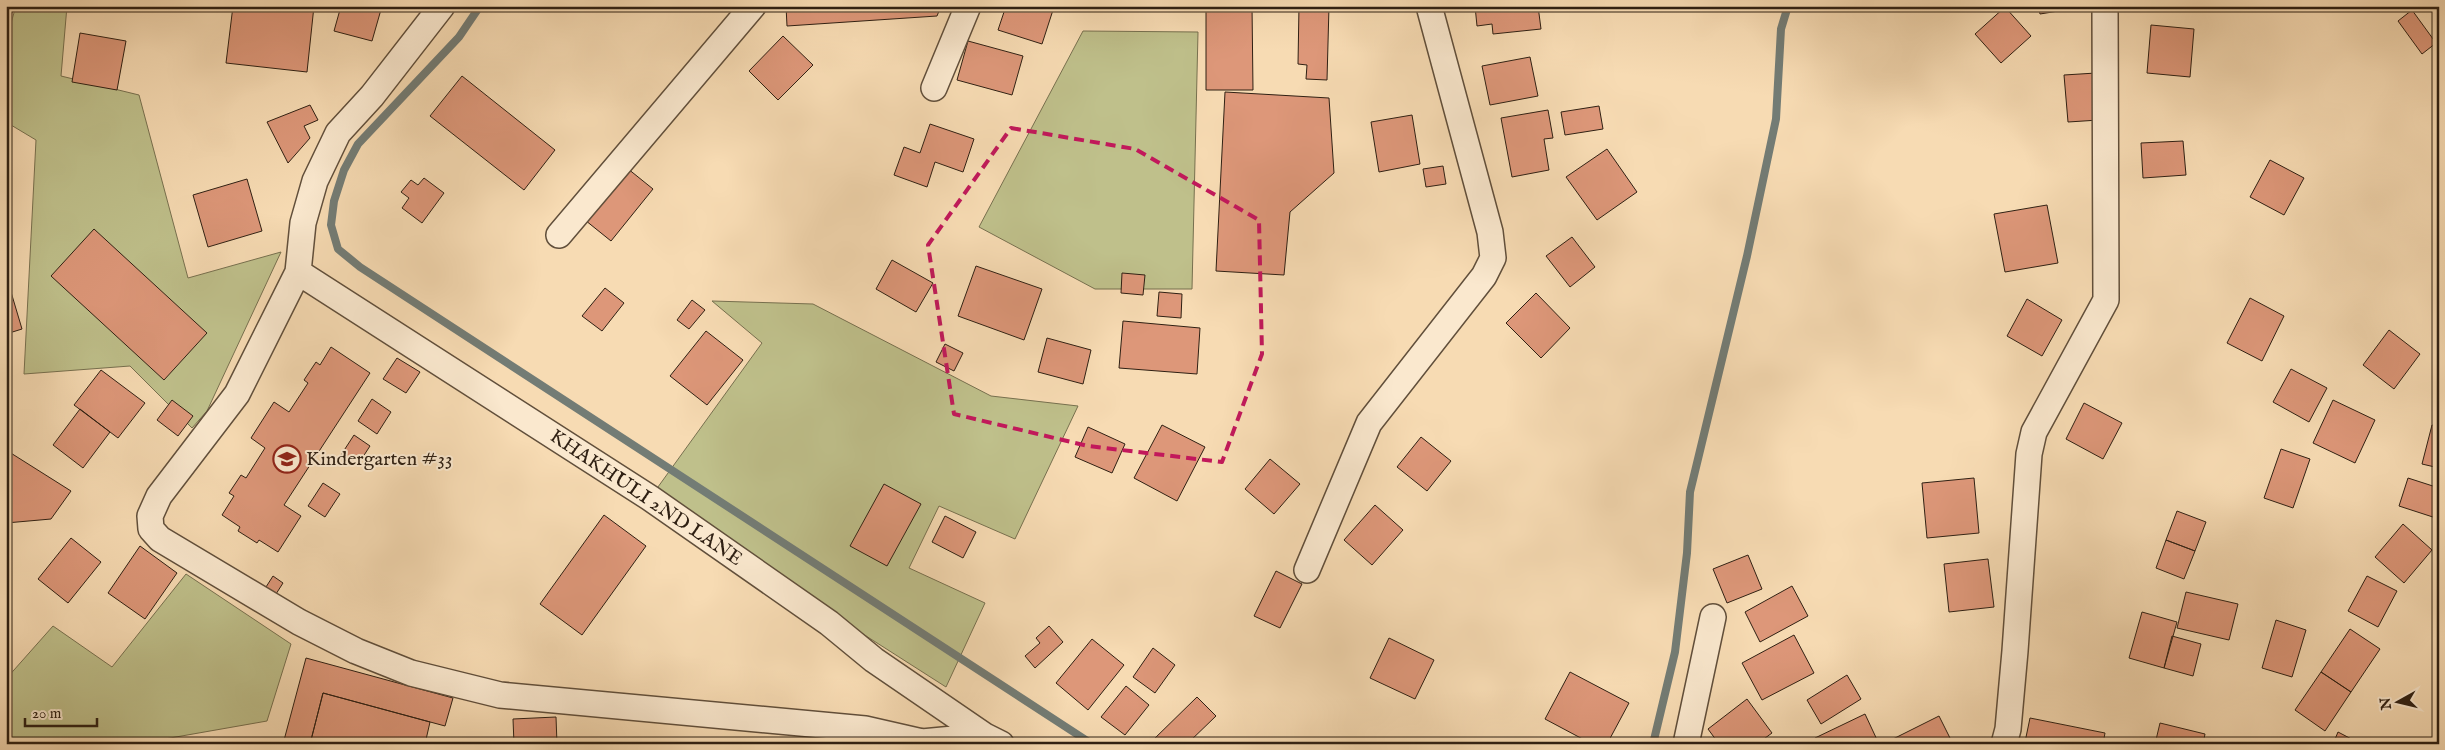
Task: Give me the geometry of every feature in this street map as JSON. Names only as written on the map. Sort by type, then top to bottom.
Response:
[{"type":"street","points":[[298,272],[303,223],[314,181],[338,133],[372,96],[442,6]]},
{"type":"street","points":[[559,235],[753,6]]},
{"type":"street","points":[[934,88],[968,6]]},
{"type":"street","points":[[1308,570],[1369,423],[1484,276],[1493,258],[1490,232],[1429,6]]},
{"type":"street","points":[[2004,744],[2008,729],[2015,651],[2028,454],[2034,432],[2106,300],[2105,6]]},
{"type":"street","name":"KHAKHULI 2ND LANE","points":[[298,272],[650,498],[829,622],[874,660],[993,740],[922,742],[865,729],[500,695],[410,673],[356,651],[299,622],[160,539],[151,529],[150,516],[158,496],[237,394],[298,272]]},
{"type":"street","points":[[1686,744],[1713,617]]},
{"type":"highlighted area","points":[[1011,128],[1135,149],[1259,220],[1262,354],[1222,462],[1088,446],[954,414],[928,245]]},
{"type":"green space","points":[[16,6],[67,6],[61,76],[139,95],[188,278],[281,252],[207,411],[192,428],[130,366],[24,374],[36,140],[6,122],[6,40]]},
{"type":"green space","points":[[1083,31],[1198,32],[1192,289],[1095,289],[979,227]]},
{"type":"green space","points":[[712,301],[813,304],[991,396],[1078,406],[1015,539],[939,506],[909,568],[985,603],[946,687],[650,498],[762,343]]},
{"type":"green space","points":[[186,574],[291,644],[267,721],[136,744],[6,744],[6,679],[53,626],[112,667]]},
{"type":"building","points":[[233,6],[314,6],[307,72],[226,63]]},
{"type":"building","points":[[341,6],[382,6],[372,41],[334,31]]},
{"type":"building","points":[[786,6],[941,6],[937,16],[787,26]]},
{"type":"building","points":[[1006,6],[1040,6],[1053,10],[1042,44],[998,30]]},
{"type":"building","points":[[1206,6],[1252,6],[1253,90],[1206,90]]},
{"type":"building","points":[[1299,6],[1329,6],[1327,80],[1306,79],[1307,65],[1298,64]]},
{"type":"building","points":[[1475,6],[1538,6],[1541,29],[1493,34],[1492,24],[1477,26]]},
{"type":"building","points":[[2038,6],[2083,6],[2083,7],[2040,14]]},
{"type":"building","points":[[2005,7],[2031,36],[2001,63],[1975,34]]},
{"type":"building","points":[[2412,10],[2436,43],[2422,54],[2398,21]]},
{"type":"building","points":[[2151,25],[2194,29],[2190,77],[2147,73]]},
{"type":"building","points":[[80,33],[126,41],[117,90],[72,82]]},
{"type":"building","points":[[783,36],[813,65],[778,100],[749,71]]},
{"type":"building","points":[[968,41],[1023,56],[1012,95],[957,80]]},
{"type":"building","points":[[1530,57],[1538,96],[1490,105],[1482,66]]},
{"type":"building","points":[[2096,73],[2099,120],[2068,122],[2064,75]]},
{"type":"building","points":[[462,76],[555,150],[524,190],[430,116]]},
{"type":"building","points":[[1225,92],[1329,98],[1334,173],[1290,212],[1284,275],[1216,271]]},
{"type":"building","points":[[310,105],[318,120],[304,126],[310,138],[288,163],[267,122]]},
{"type":"building","points":[[1599,106],[1603,129],[1565,135],[1561,112]]},
{"type":"building","points":[[1548,110],[1553,138],[1544,139],[1549,170],[1512,177],[1501,118]]},
{"type":"building","points":[[1412,115],[1420,164],[1379,172],[1371,122]]},
{"type":"building","points":[[930,124],[974,139],[963,172],[935,162],[927,187],[894,175],[904,147],[920,153]]},
{"type":"building","points":[[2183,141],[2186,175],[2143,178],[2141,143]]},
{"type":"building","points":[[1607,149],[1637,192],[1597,220],[1566,177]]},
{"type":"building","points":[[617,160],[653,189],[611,241],[575,212]]},
{"type":"building","points":[[2270,160],[2304,178],[2284,215],[2250,197]]},
{"type":"building","points":[[1443,166],[1446,184],[1426,187],[1423,169]]},
{"type":"building","points":[[424,178],[444,193],[422,223],[402,208],[409,198],[401,192],[411,180],[418,185]]},
{"type":"building","points":[[247,179],[262,231],[208,247],[193,195]]},
{"type":"building","points":[[2047,205],[2058,263],[2005,272],[1994,214]]},
{"type":"building","points":[[94,229],[207,333],[164,380],[51,276]]},
{"type":"building","points":[[1572,237],[1595,267],[1570,287],[1546,256]]},
{"type":"building","points":[[892,260],[933,283],[916,312],[876,289]]},
{"type":"building","points":[[976,266],[1042,289],[1024,340],[958,316]]},
{"type":"building","points":[[1122,273],[1145,275],[1143,295],[1121,293]]},
{"type":"building","points":[[605,288],[624,303],[602,331],[582,316]]},
{"type":"building","points":[[11,292],[22,329],[6,334],[6,294]]},
{"type":"building","points":[[1159,292],[1182,294],[1181,318],[1157,316]]},
{"type":"building","points":[[1536,293],[1570,328],[1541,358],[1506,323]]},
{"type":"building","points":[[2250,298],[2284,316],[2262,361],[2227,343]]},
{"type":"building","points":[[2027,299],[2062,320],[2042,356],[2007,336]]},
{"type":"building","points":[[692,300],[705,310],[689,329],[677,320]]},
{"type":"building","points":[[1123,321],[1200,328],[1197,374],[1119,368]]},
{"type":"building","points":[[2389,330],[2420,354],[2394,389],[2363,365]]},
{"type":"building","points":[[706,331],[743,360],[707,405],[670,376]]},
{"type":"building","points":[[1047,338],[1091,350],[1083,384],[1038,372]]},
{"type":"building","points":[[945,344],[963,353],[954,371],[936,362]]},
{"type":"building","points":[[331,347],[370,373],[284,505],[301,516],[278,552],[259,540],[257,543],[238,531],[240,527],[222,515],[234,496],[229,493],[241,475],[246,478],[265,448],[251,438],[274,402],[289,412],[308,383],[304,380],[316,362],[320,365]]},
{"type":"building","points":[[397,358],[420,372],[406,393],[383,379]]},
{"type":"building","points":[[2291,369],[2327,388],[2309,422],[2273,402]]},
{"type":"building","points":[[101,370],[145,403],[118,438],[74,405]]},
{"type":"building","points":[[372,399],[391,412],[377,434],[358,421]]},
{"type":"building","points":[[172,400],[193,416],[178,436],[157,420]]},
{"type":"building","points":[[2333,400],[2375,420],[2355,463],[2313,443]]},
{"type":"building","points":[[2084,403],[2122,423],[2103,459],[2066,439]]},
{"type":"building","points":[[80,409],[110,432],[83,468],[53,445]]},
{"type":"building","points":[[1162,425],[1205,447],[1177,501],[1134,478]]},
{"type":"building","points":[[2432,425],[2439,427],[2439,468],[2422,464]]},
{"type":"building","points":[[1088,427],[1125,444],[1112,473],[1075,457]]},
{"type":"building","points":[[354,435],[370,446],[357,466],[341,455]]},
{"type":"building","points":[[1421,437],[1451,461],[1427,491],[1397,467]]},
{"type":"building","points":[[2281,449],[2310,459],[2293,508],[2264,498]]},
{"type":"building","points":[[6,450],[71,491],[51,519],[6,523]]},
{"type":"building","points":[[1270,459],[1300,484],[1274,514],[1245,489]]},
{"type":"building","points":[[1974,478],[1979,533],[1927,538],[1922,483]]},
{"type":"building","points":[[2408,478],[2439,488],[2439,519],[2399,506]]},
{"type":"building","points":[[323,483],[340,494],[325,517],[308,506]]},
{"type":"building","points":[[884,484],[921,504],[887,566],[850,546]]},
{"type":"building","points":[[1375,505],[1403,530],[1372,565],[1344,540]]},
{"type":"building","points":[[2177,511],[2206,522],[2195,551],[2166,540]]},
{"type":"building","points":[[604,515],[646,546],[582,635],[540,604]]},
{"type":"building","points":[[945,516],[976,532],[963,558],[932,542]]},
{"type":"building","points":[[2403,524],[2432,550],[2404,583],[2375,557]]},
{"type":"building","points":[[71,538],[101,562],[68,603],[38,579]]},
{"type":"building","points":[[2166,540],[2195,551],[2184,579],[2156,568]]},
{"type":"building","points":[[140,546],[177,573],[145,619],[108,593]]},
{"type":"building","points":[[1748,555],[1762,589],[1727,603],[1713,569]]},
{"type":"building","points":[[1988,559],[1994,607],[1949,612],[1944,564]]},
{"type":"building","points":[[1276,571],[1302,584],[1280,628],[1254,616]]},
{"type":"building","points":[[273,576],[283,583],[276,594],[266,587]]},
{"type":"building","points":[[2367,576],[2397,591],[2378,627],[2348,611]]},
{"type":"building","points":[[1792,586],[1808,616],[1760,642],[1745,612]]},
{"type":"building","points":[[2186,592],[2238,604],[2229,640],[2177,628]]},
{"type":"building","points":[[2142,612],[2177,622],[2164,668],[2129,658]]},
{"type":"building","points":[[2276,620],[2306,630],[2292,677],[2262,668]]},
{"type":"building","points":[[1049,626],[1063,642],[1035,668],[1025,656],[1040,643],[1036,638]]},
{"type":"building","points":[[2350,629],[2380,649],[2351,692],[2321,672]]},
{"type":"building","points":[[1794,635],[1814,673],[1762,700],[1742,663]]},
{"type":"building","points":[[2172,636],[2201,644],[2193,676],[2164,668]]},
{"type":"building","points":[[1389,638],[1434,660],[1415,699],[1370,678]]},
{"type":"building","points":[[1092,639],[1124,665],[1088,710],[1056,683]]},
{"type":"building","points":[[1153,648],[1175,665],[1155,693],[1133,677]]},
{"type":"building","points":[[306,658],[453,698],[445,726],[323,693],[310,744],[283,744]]},
{"type":"building","points":[[1570,672],[1629,703],[1607,744],[1592,744],[1545,719]]},
{"type":"building","points":[[2321,672],[2351,692],[2325,731],[2295,710]]},
{"type":"building","points":[[1847,675],[1861,699],[1821,724],[1807,700]]},
{"type":"building","points":[[1126,686],[1149,705],[1125,735],[1101,717]]},
{"type":"building","points":[[323,693],[430,722],[425,744],[310,744]]},
{"type":"building","points":[[1197,697],[1216,716],[1187,744],[1153,744],[1151,742]]},
{"type":"building","points":[[1747,699],[1772,733],[1757,744],[1719,744],[1708,729]]},
{"type":"building","points":[[1865,714],[1879,744],[1818,744],[1815,738]]},
{"type":"building","points":[[1939,716],[1950,738],[1938,744],[1890,744],[1889,741]]},
{"type":"building","points":[[556,717],[557,744],[514,744],[513,719]]},
{"type":"building","points":[[2030,718],[2105,733],[2103,744],[2025,742]]},
{"type":"building","points":[[2160,723],[2205,734],[2203,744],[2155,744]]},
{"type":"building","points":[[2338,732],[2361,744],[2333,744]]},
{"type":"waterway","points":[[480,6],[459,37],[358,144],[344,170],[334,201],[331,225],[338,249],[360,267],[1092,744]]},
{"type":"waterway","points":[[1653,744],[1675,652],[1687,553],[1690,492],[1747,256],[1776,119],[1781,29],[1788,6]]},
{"type":"place","name":"Kindergarten #33","points":[[287,459]]}]
